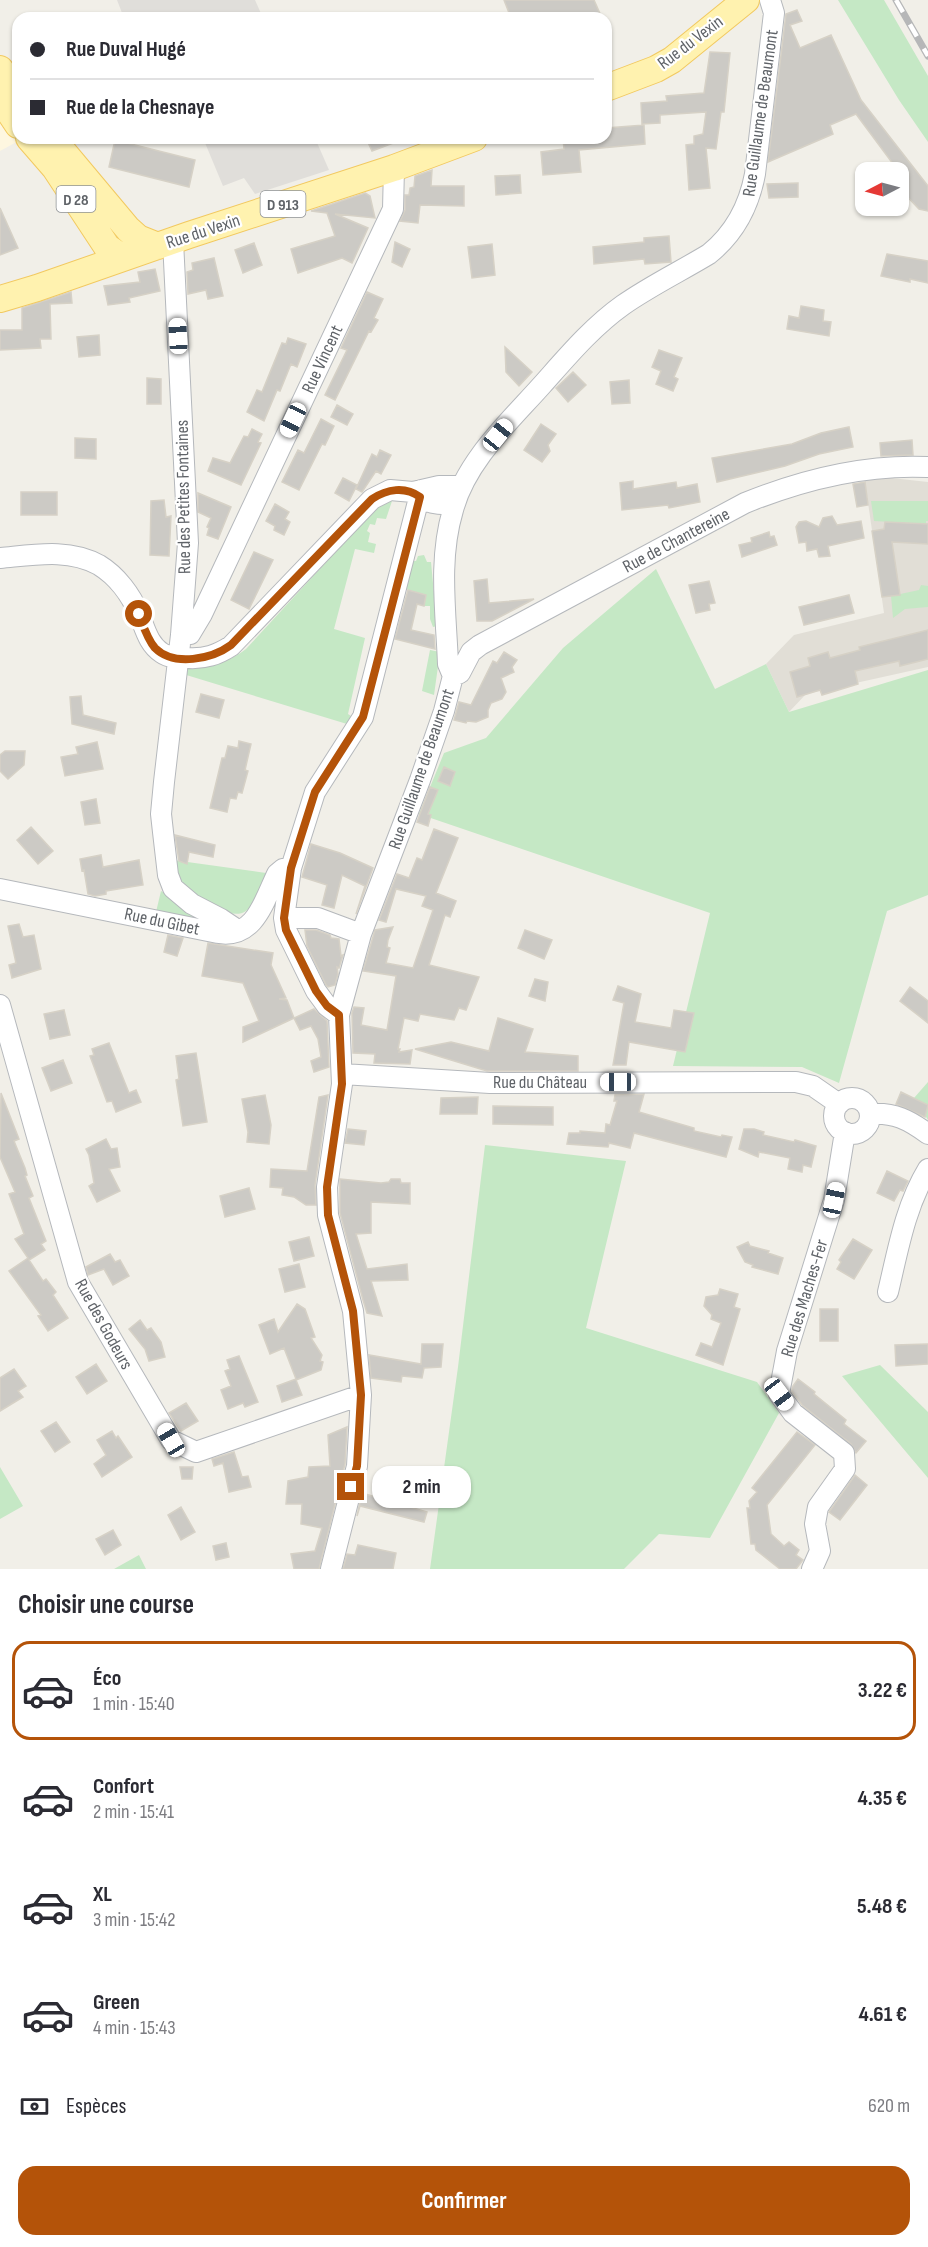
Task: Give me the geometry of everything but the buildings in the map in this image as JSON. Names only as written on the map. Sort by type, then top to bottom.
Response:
[{"type":"main road","name":"Rue du Vexin","points":[[612,86],[656,69],[672,60],[743,2]]},
{"type":"main road","points":[[0,69],[12,86]]},
{"type":"main road","points":[[0,98],[12,115]]},
{"type":"main road","points":[[31,144],[83,237],[87,250],[88,271]]},
{"type":"main road","name":"D 28","points":[[33,144],[55,168],[107,247],[123,258]]},
{"type":"main road","name":"D 28","points":[[57,144],[128,229],[138,238],[165,243]]},
{"type":"main road","name":"Rue du Vexin","points":[[0,299],[394,168],[458,144]]},
{"type":"main road","points":[[123,258],[128,242],[128,229]]},
{"type":"street","name":"Rue Guillaume de Beaumont","points":[[331,1569],[357,1466],[361,1395],[353,1311],[328,1215],[327,1187],[342,1074],[339,1015],[361,934],[420,780],[444,711],[453,676],[448,664],[444,579],[445,552],[454,504],[461,486],[473,467],[508,422],[592,332],[621,306],[709,254],[720,245],[740,218],[752,194],[755,174],[774,13],[770,0]]},
{"type":"street","name":"Rue Vincent","points":[[180,644],[190,634],[202,614],[393,209],[394,168]]},
{"type":"street","name":"Rue des Petites Fontaines","points":[[165,243],[188,543],[180,644],[161,814],[168,875],[173,888],[192,904],[239,931]]},
{"type":"street","name":"Rue de Chantereine","points":[[453,676],[460,673],[471,652],[480,645],[745,503],[815,479],[858,469],[881,466],[928,466]]},
{"type":"street","points":[[0,558],[52,553],[72,555],[100,565],[127,592],[154,647],[167,656],[180,644],[202,658],[215,656],[231,645],[372,499],[390,490],[418,493],[439,486],[461,486]]},
{"type":"street","points":[[418,493],[434,504],[454,504]]},
{"type":"street","points":[[339,1015],[327,1006],[316,991],[289,938],[284,918],[291,868],[315,792],[363,717],[418,493]]},
{"type":"street","points":[[239,931],[250,926],[278,873],[283,869],[291,868]]},
{"type":"street","name":"Rue du Gibet","points":[[0,889],[218,933],[239,931]]},
{"type":"street","points":[[284,918],[318,918],[361,934]]},
{"type":"street","name":"Rue des Godeurs","points":[[0,1005],[78,1282],[171,1440],[196,1452],[361,1395]]},
{"type":"street","name":"Rue du Château","points":[[342,1074],[490,1083],[787,1081],[813,1086],[839,1104]]},
{"type":"street","points":[[846,1099],[857,1099],[866,1105],[870,1114],[863,1130],[856,1133],[846,1132],[838,1127],[835,1119],[835,1111],[846,1099]]},
{"type":"street","points":[[870,1114],[898,1116],[915,1124],[928,1134]]},
{"type":"street","name":"Rue des Maches-Fer","points":[[812,1569],[820,1551],[816,1524],[818,1507],[845,1469],[844,1453],[794,1413],[779,1394],[787,1351],[834,1200],[846,1132]]},
{"type":"street","points":[[888,1292],[905,1221],[916,1190],[928,1169]]},
{"type":"shaded area","points":[[117,0],[255,0],[260,12],[122,12]]},
{"type":"shaded area","points":[[0,78],[12,108],[13,144],[0,151]]},
{"type":"shaded area","points":[[206,144],[318,144],[329,170],[255,194],[244,178],[223,186]]},
{"type":"shaded area","points":[[864,475],[928,482],[928,667],[806,694],[789,712],[766,664],[794,635],[884,613]]},
{"type":"green space","points":[[838,0],[884,0],[928,76],[928,142],[899,100]]},
{"type":"green space","points":[[392,501],[386,519],[377,518],[375,525],[370,524],[367,531],[370,533],[368,542],[376,544],[374,553],[355,549],[334,629],[365,638],[348,714],[351,716],[347,724],[183,674],[184,670],[189,668],[226,661],[246,649],[378,506]]},
{"type":"green space","points":[[871,501],[928,501],[928,521],[926,524],[874,521]]},
{"type":"green space","points":[[424,555],[427,562],[431,562],[437,626],[433,627],[430,619],[430,606],[424,606],[426,595],[405,589],[412,561]]},
{"type":"green space","points":[[656,569],[715,689],[766,664],[789,712],[928,670],[928,895],[887,911],[839,1083],[802,1067],[673,1066],[710,913],[419,814],[444,753],[486,738],[563,648]]},
{"type":"green space","points":[[921,585],[928,586],[928,607],[905,609],[893,618],[891,596],[919,590]]},
{"type":"green space","points":[[430,650],[440,652],[434,695],[422,691]]},
{"type":"green space","points":[[173,860],[266,873],[250,908],[239,914],[231,913],[212,907],[182,887],[177,878]]},
{"type":"green space","points":[[161,891],[211,923],[156,912]]},
{"type":"green space","points":[[928,1082],[928,1120],[914,1098]]},
{"type":"green space","points":[[485,1145],[626,1161],[586,1328],[757,1382],[779,1413],[710,1538],[659,1534],[624,1569],[430,1569]]},
{"type":"green space","points":[[880,1365],[928,1412],[928,1478],[842,1376]]},
{"type":"green space","points":[[0,1467],[23,1506],[0,1519]]},
{"type":"green space","points":[[139,1555],[146,1569],[114,1569]]},
{"type":"railway","points":[[896,0],[928,56]]},
{"type":"route","points":[[139,614],[149,640],[161,653],[172,657],[215,656],[231,645],[372,499],[390,490],[413,492],[420,497],[363,717],[315,792],[291,868],[284,918],[289,938],[321,1000],[339,1015],[342,1084],[327,1187],[328,1215],[353,1311],[361,1395],[357,1466],[351,1487]]}]
